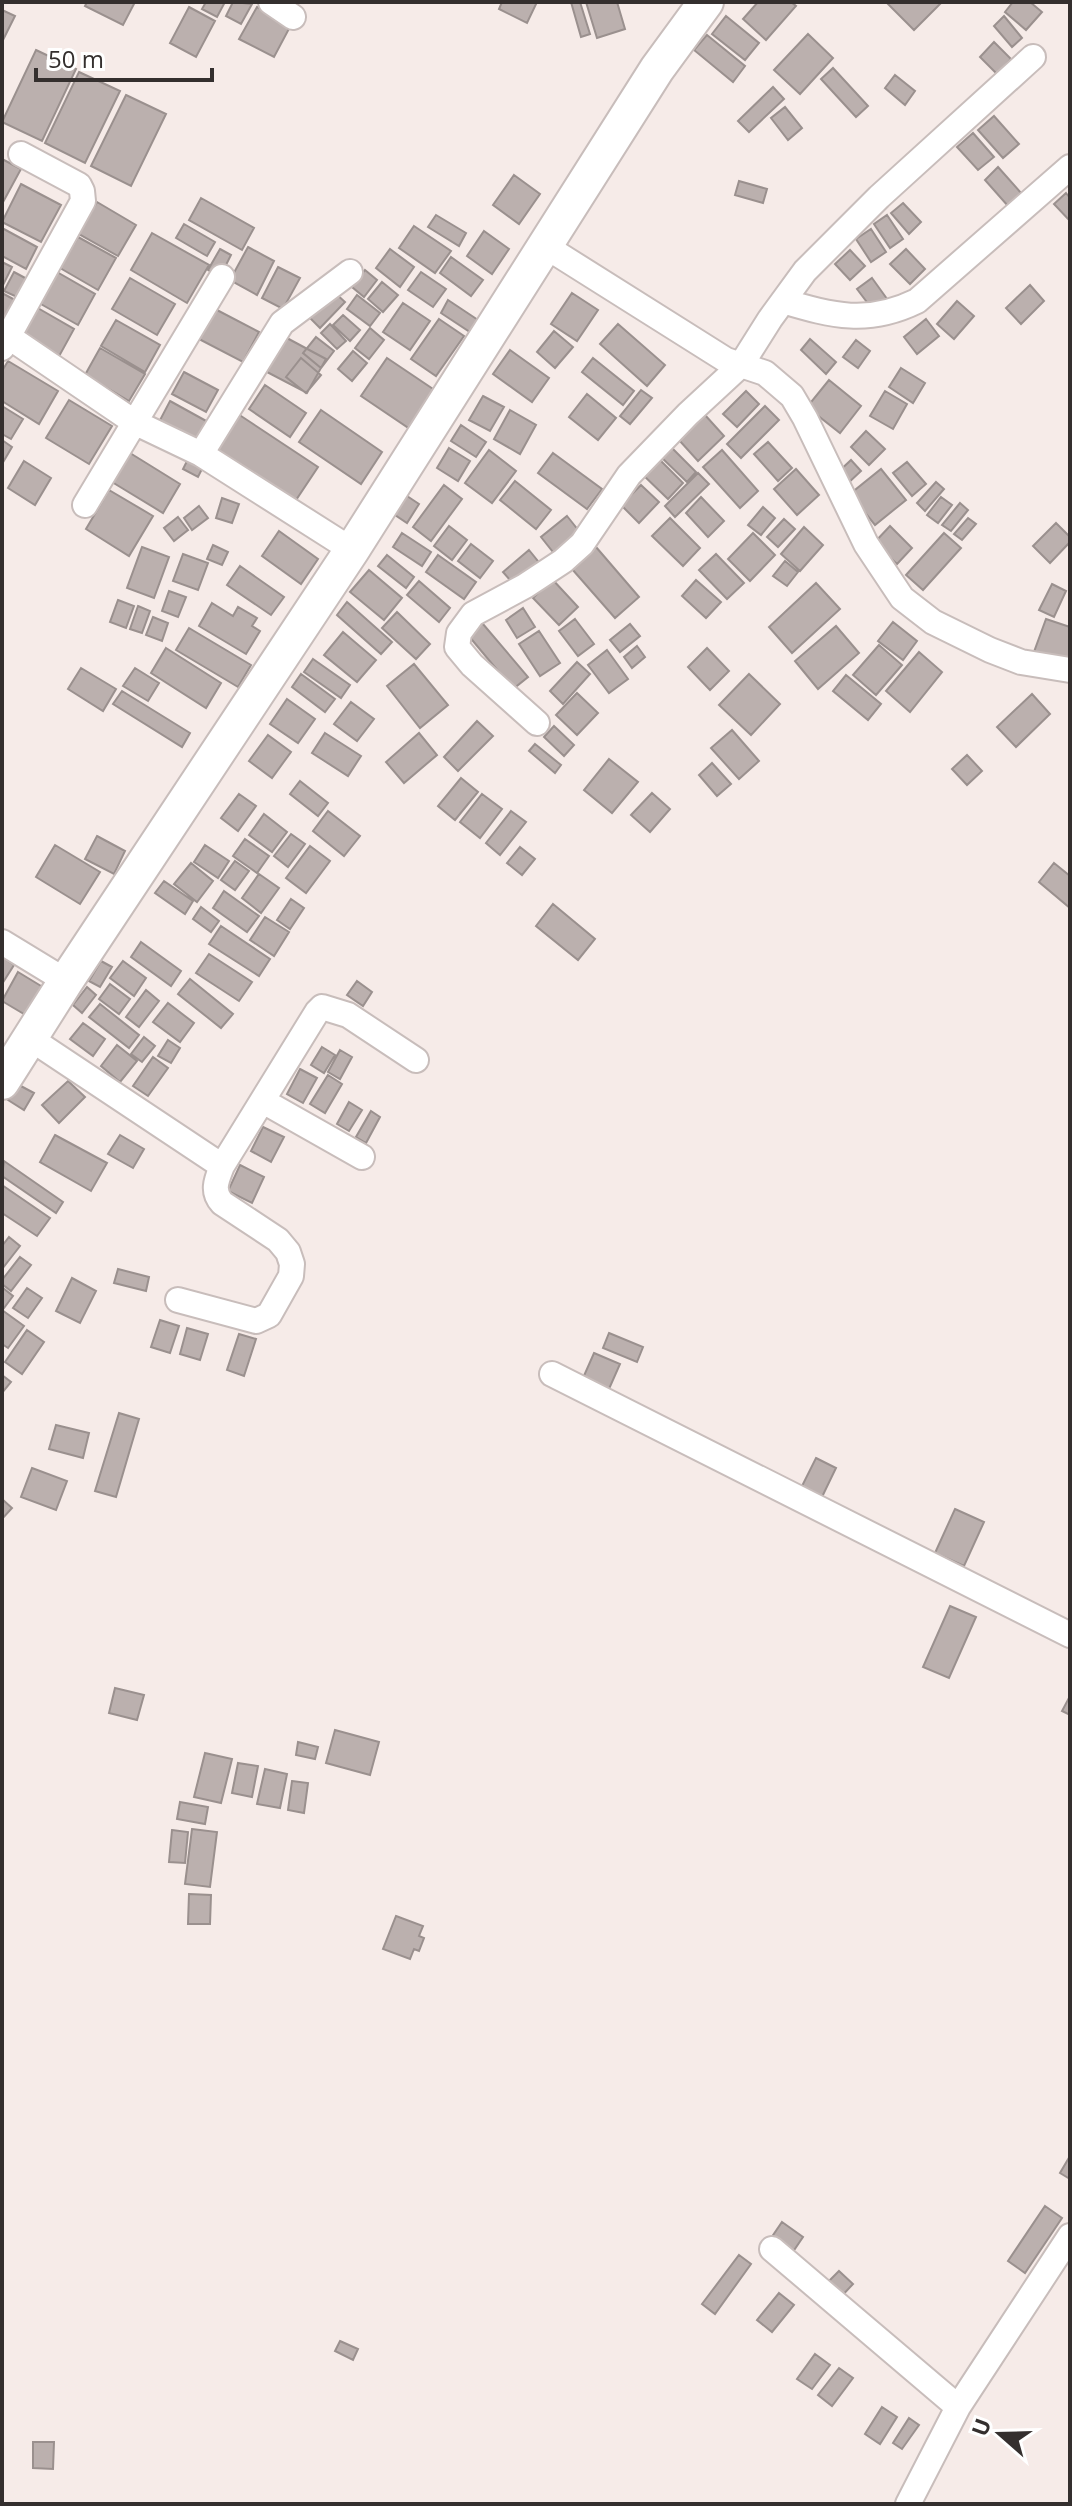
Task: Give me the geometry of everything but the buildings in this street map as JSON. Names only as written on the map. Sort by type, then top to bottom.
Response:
[{"type":"street","points":[[271,2],[293,17]]},
{"type":"street","points":[[222,1166],[12,1061],[352,550],[657,69],[706,2]]},
{"type":"street","points":[[537,723],[472,665],[457,647],[459,633],[473,614],[525,586],[563,561],[582,544],[629,475],[741,365],[805,271],[879,197],[1033,57]]},
{"type":"street","points":[[21,154],[79,185],[83,201],[5,343],[134,422],[201,454],[352,550]]},
{"type":"street","points":[[783,301],[816,311],[851,315],[892,313],[917,301],[1070,167]]},
{"type":"street","points":[[545,246],[726,360],[765,373],[792,396],[866,544],[902,598],[933,622],[990,650],[1021,662],[1070,670]]},
{"type":"street","points":[[201,454],[282,323],[350,272]]},
{"type":"street","points":[[85,505],[222,277]]},
{"type":"street","points":[[2,942],[66,981]]},
{"type":"street","points":[[178,1300],[256,1321],[269,1315],[291,1276],[292,1264],[288,1252],[278,1240],[218,1198],[215,1186],[222,1166],[322,1007],[348,1015],[416,1060]]},
{"type":"street","points":[[263,1101],[362,1157]]},
{"type":"street","points":[[552,1374],[1070,1635]]},
{"type":"street","points":[[908,2504],[958,2407],[1070,2236]]},
{"type":"street","points":[[772,2249],[958,2407]]}]
